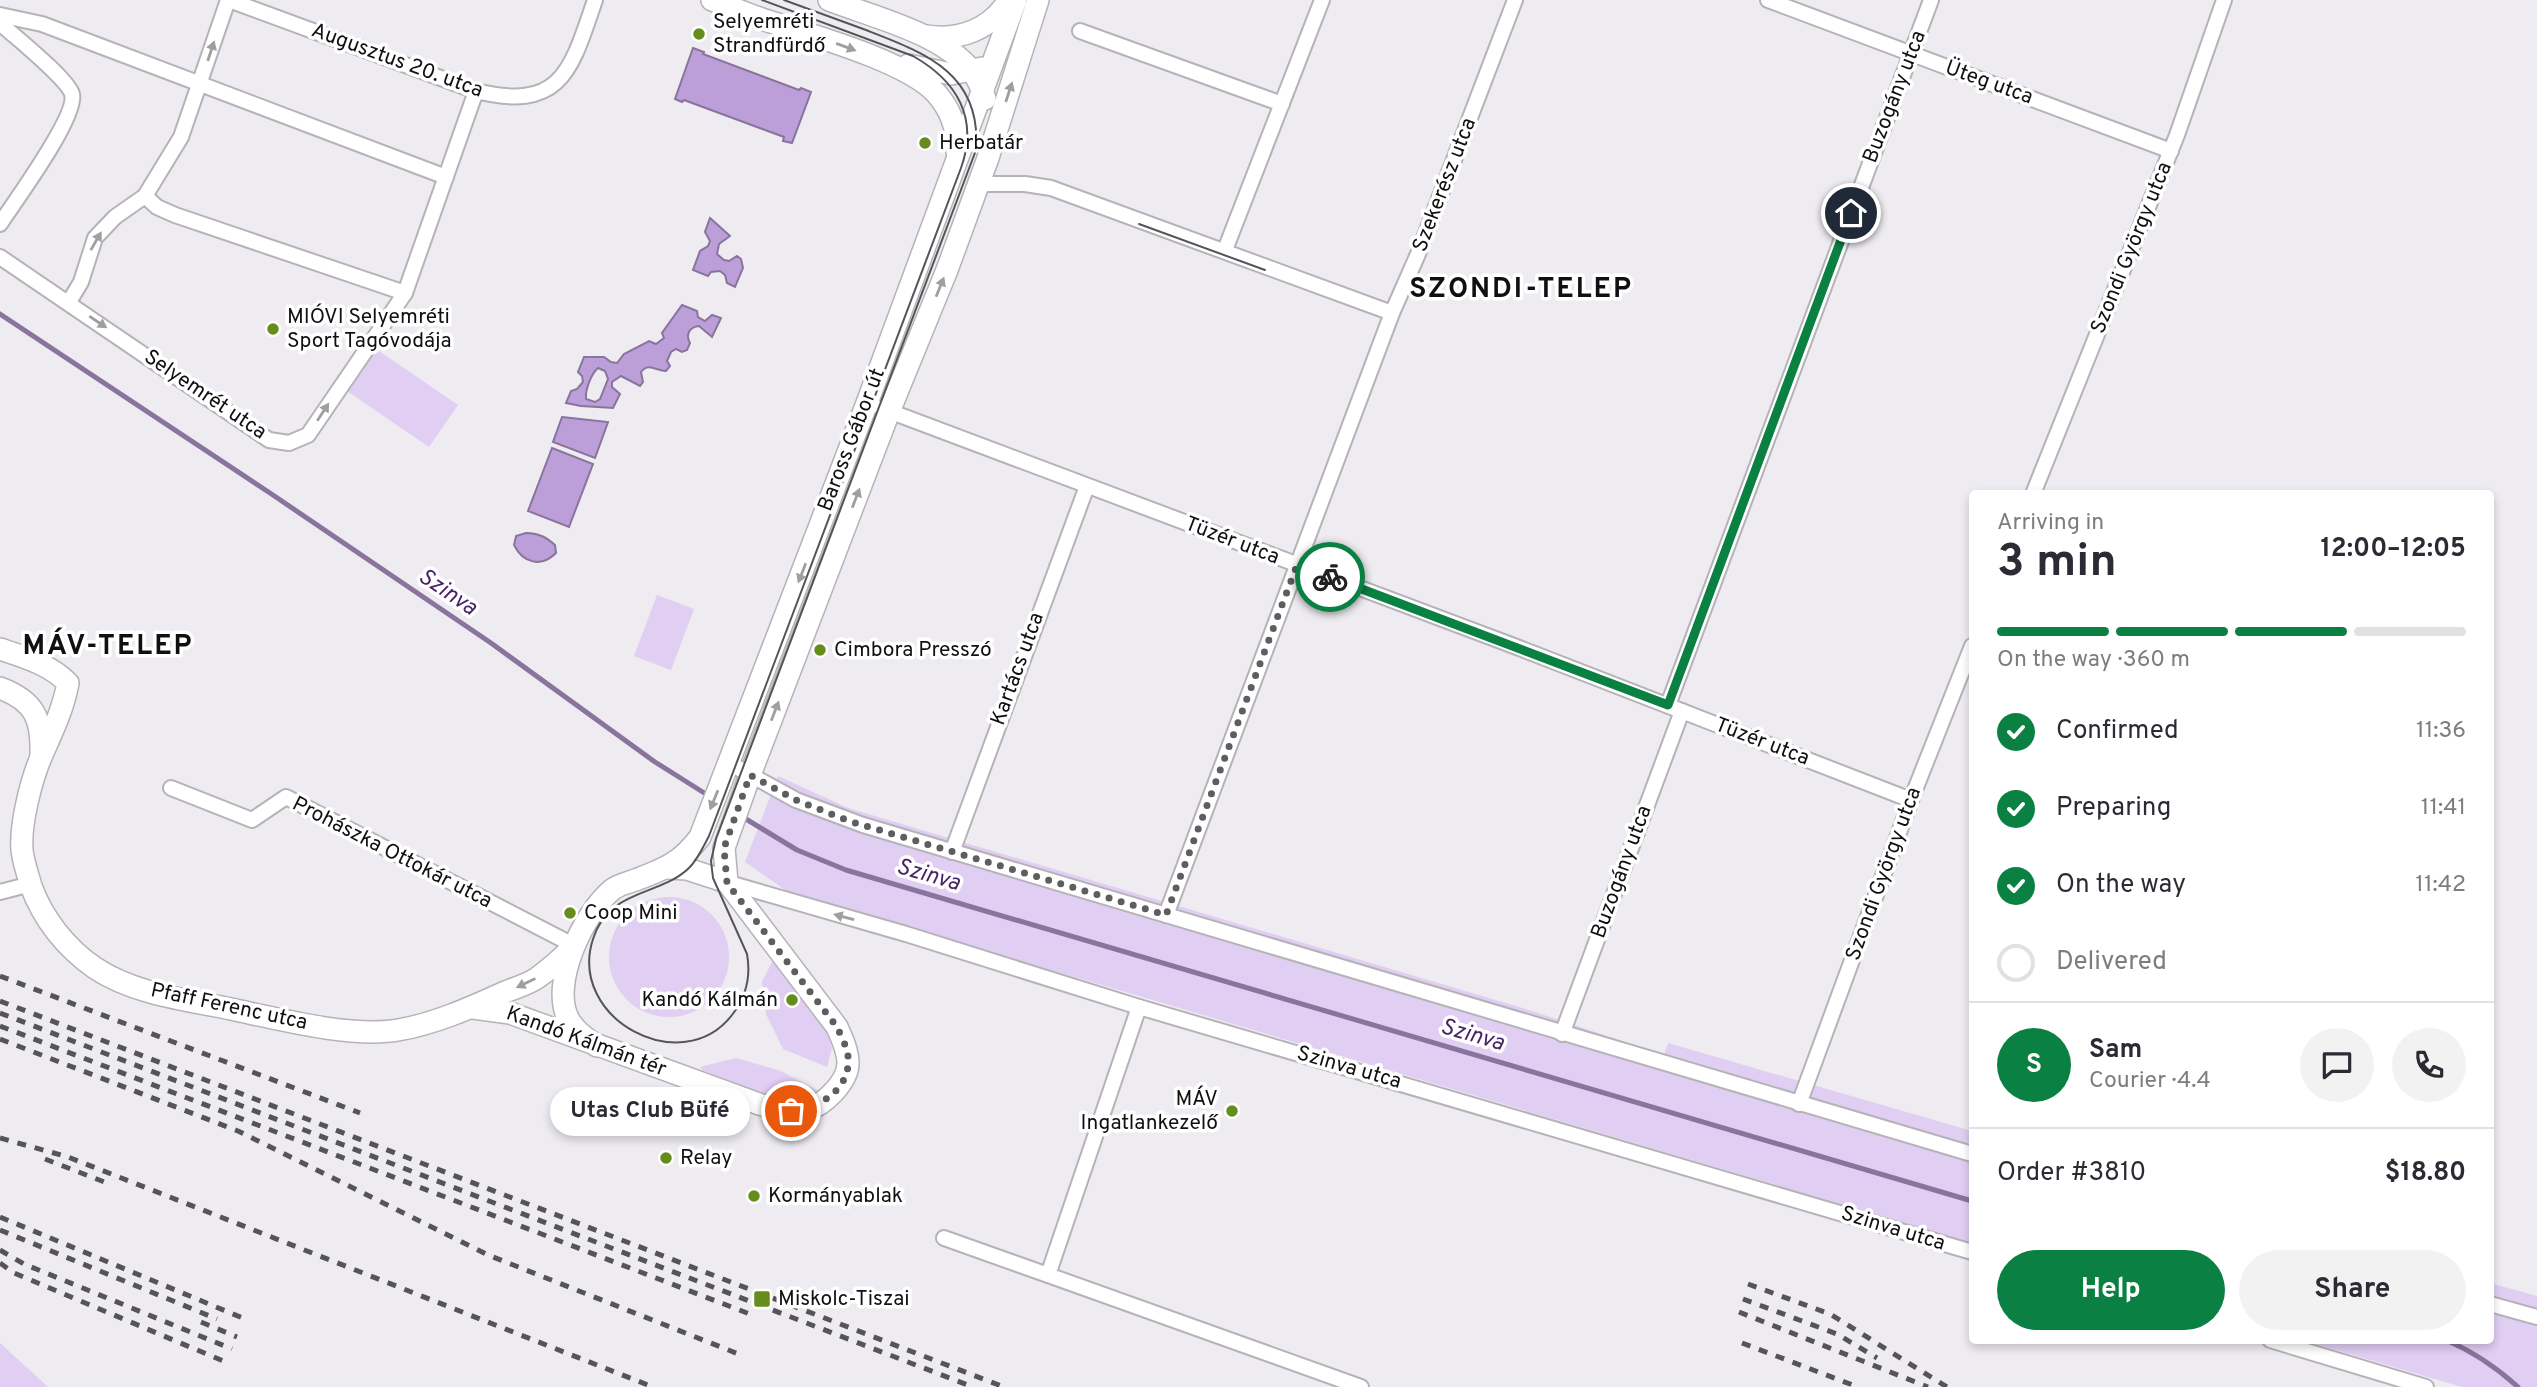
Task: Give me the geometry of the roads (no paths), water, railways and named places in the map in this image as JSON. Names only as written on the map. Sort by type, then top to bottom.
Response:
[{"type":"street","points":[[69,302],[81,282],[95,238],[115,217],[145,196],[181,137],[228,0]]},
{"type":"street","name":"Augusztus 20. utca","points":[[228,0],[475,91],[499,97],[523,98],[544,90],[566,74],[576,55],[595,0]]},
{"type":"street","points":[[712,0],[879,59],[938,73],[972,71],[993,64],[1004,58],[1029,30]]},
{"type":"street","points":[[829,0],[924,36],[952,53],[972,71],[982,91],[989,116],[989,153]]},
{"type":"street","points":[[924,36],[943,38],[967,34],[996,16],[1009,0]]},
{"type":"street","name":"Baross Gábor út","points":[[667,868],[686,856],[700,837],[867,403],[1016,0]]},
{"type":"street","name":"Baross Gábor út","points":[[727,883],[724,848],[889,412],[979,184],[1038,0]]},
{"type":"street","points":[[1225,250],[1322,0]]},
{"type":"street","name":"Szekerész utca","points":[[1166,915],[1392,313],[1419,254],[1513,0]]},
{"type":"street","name":"Üteg utca","points":[[1768,0],[2171,150]]},
{"type":"street","name":"Buzogány utca","points":[[1562,1034],[1675,708],[1931,0]]},
{"type":"street","name":"Szondi György utca","points":[[2036,490],[2171,150],[2224,0]]},
{"type":"street","points":[[0,15],[42,24],[446,177]]},
{"type":"street","points":[[0,23],[60,78],[72,93],[72,105],[65,124],[0,224]]},
{"type":"street","points":[[1080,31],[1282,104]]},
{"type":"street","points":[[879,59],[920,80],[945,104],[956,131],[956,165]]},
{"type":"street","name":"Selyemrét utca","points":[[0,257],[269,440],[289,443],[308,435],[405,293],[475,91]]},
{"type":"street","points":[[979,184],[1025,184],[1051,188],[1392,313]]},
{"type":"street","points":[[145,196],[157,207],[175,215],[405,293]]},
{"type":"street","name":"Tüzér utca","points":[[867,403],[1675,708],[1910,800]]},
{"type":"street","name":"Kartács utca","points":[[951,852],[1087,486]]},
{"type":"street","name":"Pfaff Ferenc utca","points":[[0,649],[47,667],[68,683],[62,709],[41,756],[23,829],[22,850],[38,904],[53,928],[73,950],[97,969],[125,983],[160,994],[293,1022],[366,1032],[408,1028],[471,1008]]},
{"type":"street","name":"Szondi György utca","points":[[1799,1104],[1910,800],[1969,653]]},
{"type":"street","points":[[0,688],[24,700],[34,711],[40,725],[41,756]]},
{"type":"street","points":[[729,763],[796,800],[834,816],[1969,1153]]},
{"type":"street","name":"Prohászka Ottokár utca","points":[[171,788],[252,820],[286,797],[575,946]]},
{"type":"street","points":[[597,1046],[579,1033],[569,1020],[562,992],[575,946],[590,915],[614,888],[667,868],[687,869],[727,883]]},
{"type":"street","name":"Kandó Kálmán tér","points":[[471,1008],[510,1013],[759,1104],[791,1111],[806,1110],[818,1104],[838,1086],[848,1065],[845,1045],[837,1027],[727,883]]},
{"type":"street","name":"Szinva utca","points":[[727,883],[1969,1251]]},
{"type":"street","points":[[0,892],[31,884]]},
{"type":"street","name":"Kandó Kálmán tér","points":[[471,1008],[535,979],[575,946]]},
{"type":"street","points":[[1048,1275],[1139,1007]]},
{"type":"street","points":[[944,1238],[1361,1387]]},
{"type":"street","points":[[2494,1305],[2537,1317]]},
{"type":"street","points":[[2283,1344],[2426,1387]]},
{"type":"waterway","name":"Szinva","points":[[0,314],[491,643],[655,762],[709,796]]},
{"type":"waterway","name":"Szinva","points":[[741,816],[797,850],[846,870],[1969,1200]]},
{"type":"waterway","name":"Szinva","points":[[2454,1344],[2484,1360],[2518,1387]]},
{"type":"tram line","points":[[762,0],[913,56],[928,66],[942,77],[960,103],[965,117],[966,150],[709,836],[689,868],[677,877],[636,895],[611,910],[600,922],[593,939],[589,968],[597,994],[612,1015],[634,1031],[659,1041],[686,1042],[711,1034],[732,1015],[744,994],[748,978],[747,954],[713,878],[711,861],[716,839],[976,150],[975,124],[970,102],[959,84],[945,70],[909,48],[784,0]]},
{"type":"tram line","points":[[1139,224],[1265,270]]},
{"type":"railway","points":[[0,976],[360,1113]]},
{"type":"railway","points":[[0,1001],[1004,1387]]},
{"type":"railway","points":[[0,1013],[973,1387]]},
{"type":"railway","points":[[0,1026],[755,1316]]},
{"type":"railway","points":[[0,1039],[238,1131],[488,1255],[741,1355]]},
{"type":"railway","points":[[0,1138],[68,1157],[653,1387]]},
{"type":"railway","points":[[45,1159],[107,1183]]},
{"type":"railway","points":[[0,1217],[245,1319]]},
{"type":"railway","points":[[0,1230],[217,1319]]},
{"type":"railway","points":[[0,1250],[24,1264],[232,1349]]},
{"type":"railway","points":[[0,1263],[14,1273],[228,1363]]},
{"type":"railway","points":[[1748,1284],[1830,1314],[1947,1387]]},
{"type":"railway","points":[[1743,1299],[1837,1334],[1877,1358]]},
{"type":"railway","points":[[1739,1312],[1928,1387]]},
{"type":"railway","points":[[201,1322],[237,1337]]},
{"type":"railway","points":[[1742,1343],[1858,1387]]},
{"type":"place","name":"Selyemréti Strandfürdő","points":[[699,34]]},
{"type":"place","name":"Herbatár","points":[[925,143]]},
{"type":"place","name":"MIÓVI Selyemréti Sport Tagóvodája","points":[[273,329]]},
{"type":"place","name":"Cimbora Presszó","points":[[820,650]]},
{"type":"place","name":"Coop Mini","points":[[570,913]]},
{"type":"place","name":"Kandó Kálmán","points":[[792,1000]]},
{"type":"place","name":"Utas Club Büfé","points":[[791,1111]]},
{"type":"place","name":"MÁV Ingatlankezelő","points":[[1232,1111]]},
{"type":"place","name":"Relay","points":[[666,1158]]},
{"type":"place","name":"Kormányablak","points":[[754,1196]]},
{"type":"place","name":"Miskolc-Tiszai","points":[[762,1299]]},
{"type":"district","name":"SZONDI-TELEP","points":[[1521,290]]},
{"type":"district","name":"MÁV-TELEP","points":[[108,647]]}]
